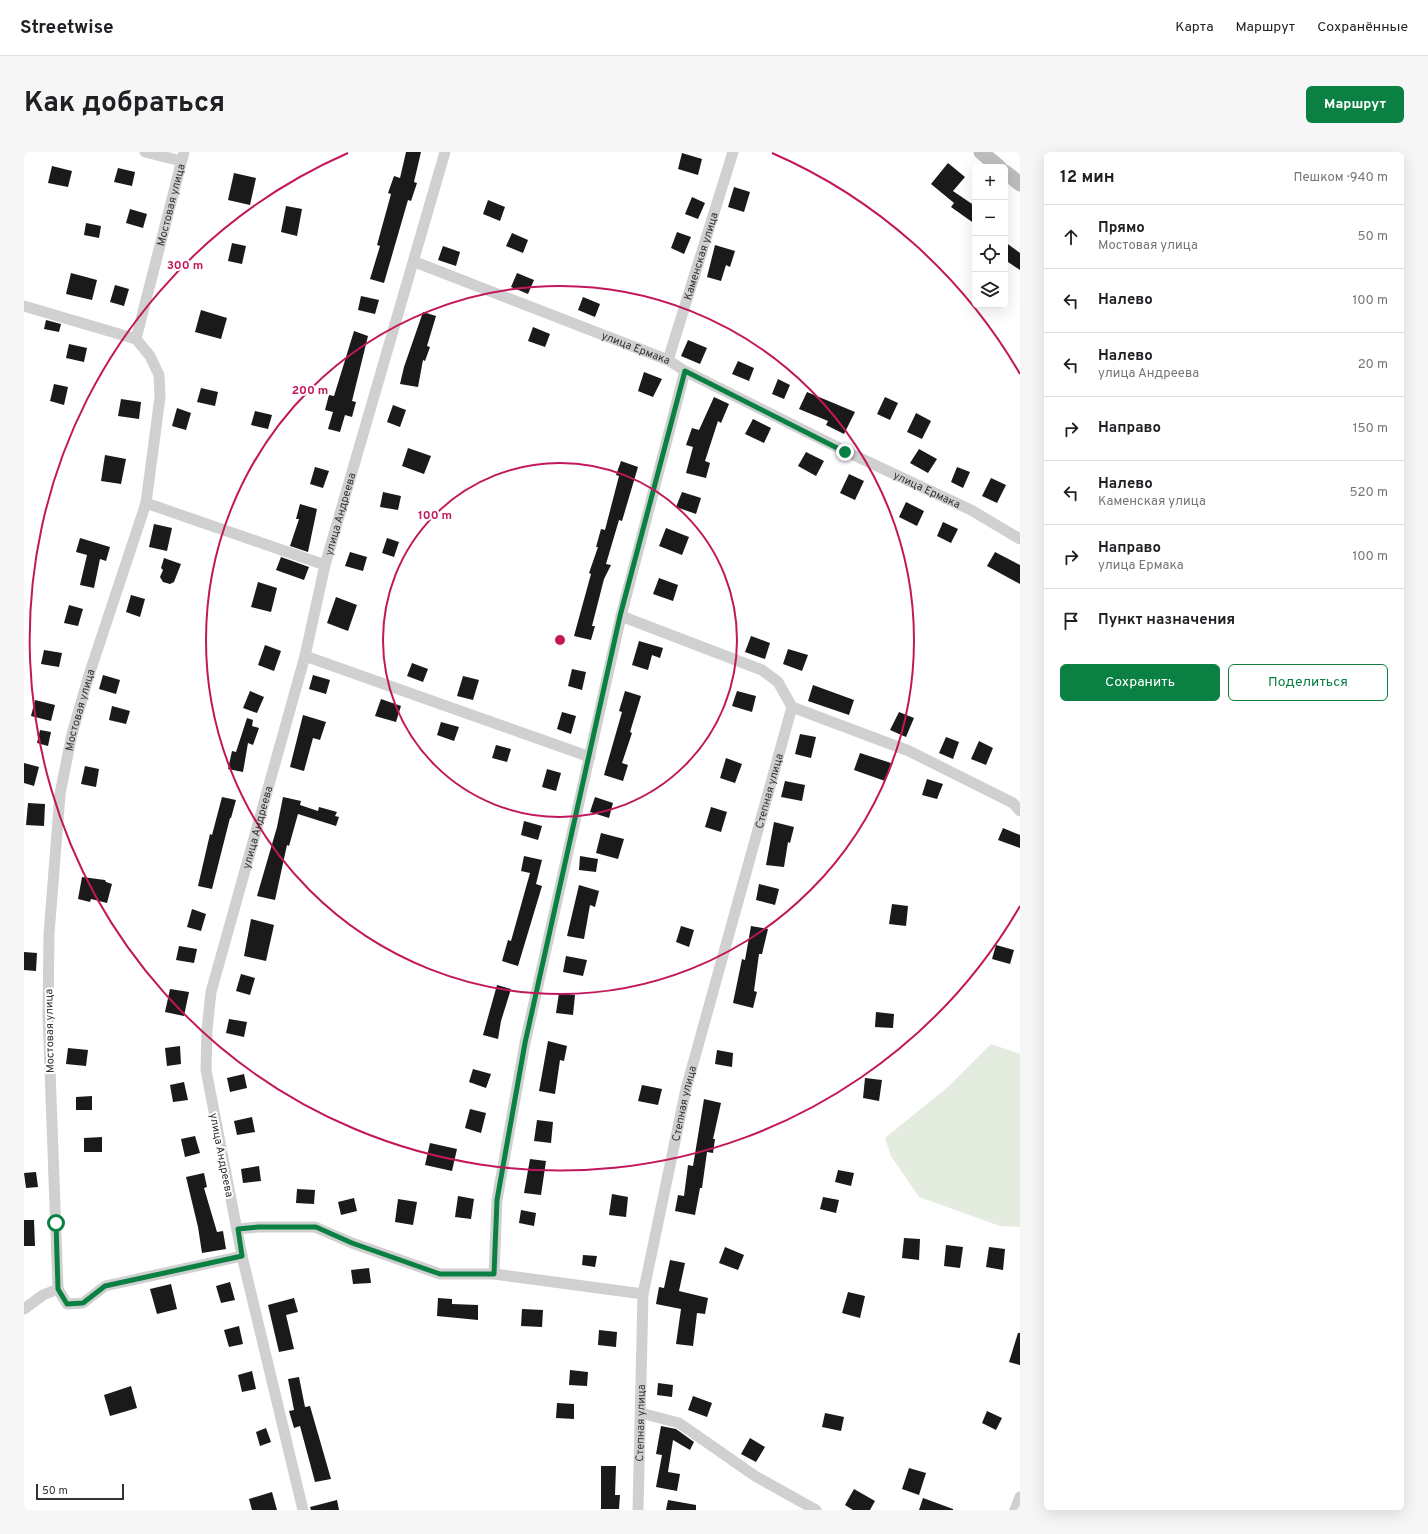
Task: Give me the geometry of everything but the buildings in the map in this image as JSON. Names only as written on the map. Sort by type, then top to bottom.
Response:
[{"type":"main road","points":[[981,152],[995,164]]},
{"type":"main road","points":[[1008,174],[1020,184]]},
{"type":"street","points":[[145,152],[182,156]]},
{"type":"street","name":"улица Андреева","points":[[303,1510],[242,1256],[238,1229],[206,1070],[207,1030],[211,992],[305,656],[325,565],[446,152]]},
{"type":"street","name":"Каменская улица","points":[[668,360],[733,152]]},
{"type":"street","name":"Мостовая улица","points":[[58,1289],[48,1015],[49,934],[60,794],[72,734],[146,503],[160,397],[159,376],[150,356],[136,339],[182,156]]},
{"type":"street","name":"улица Ермака","points":[[415,262],[668,360],[685,371],[845,452],[971,510],[1020,539]]},
{"type":"street","points":[[24,306],[136,339]]},
{"type":"street","points":[[494,1274],[497,1200],[525,1043],[590,757],[620,616],[685,371]]},
{"type":"street","points":[[146,503],[325,565]]},
{"type":"street","points":[[620,616],[762,670],[778,682],[792,707],[909,751],[1013,803],[1020,811]]},
{"type":"street","points":[[305,656],[590,757]]},
{"type":"street","name":"Степная улица","points":[[638,1510],[643,1294],[686,1089],[792,707]]},
{"type":"street","points":[[238,1229],[258,1227],[316,1227],[352,1243],[440,1274],[494,1274],[643,1294]]},
{"type":"street","points":[[24,1309],[43,1295],[58,1289],[67,1304],[83,1303],[105,1286],[242,1256]]},
{"type":"street","points":[[641,1413],[679,1423],[755,1476],[816,1510]]},
{"type":"street","points":[[1015,1510],[1020,1497]]},
{"type":"shaded area","points":[[991,1044],[1020,1054],[1020,1227],[1000,1226],[919,1197],[891,1156],[885,1138],[949,1086]]},
{"type":"route","points":[[56,1223],[58,1289],[67,1304],[83,1303],[105,1286],[242,1256],[238,1229],[258,1227],[316,1227],[352,1243],[440,1274],[494,1274],[497,1200],[525,1043],[590,757],[620,616],[685,371],[845,452]]}]
